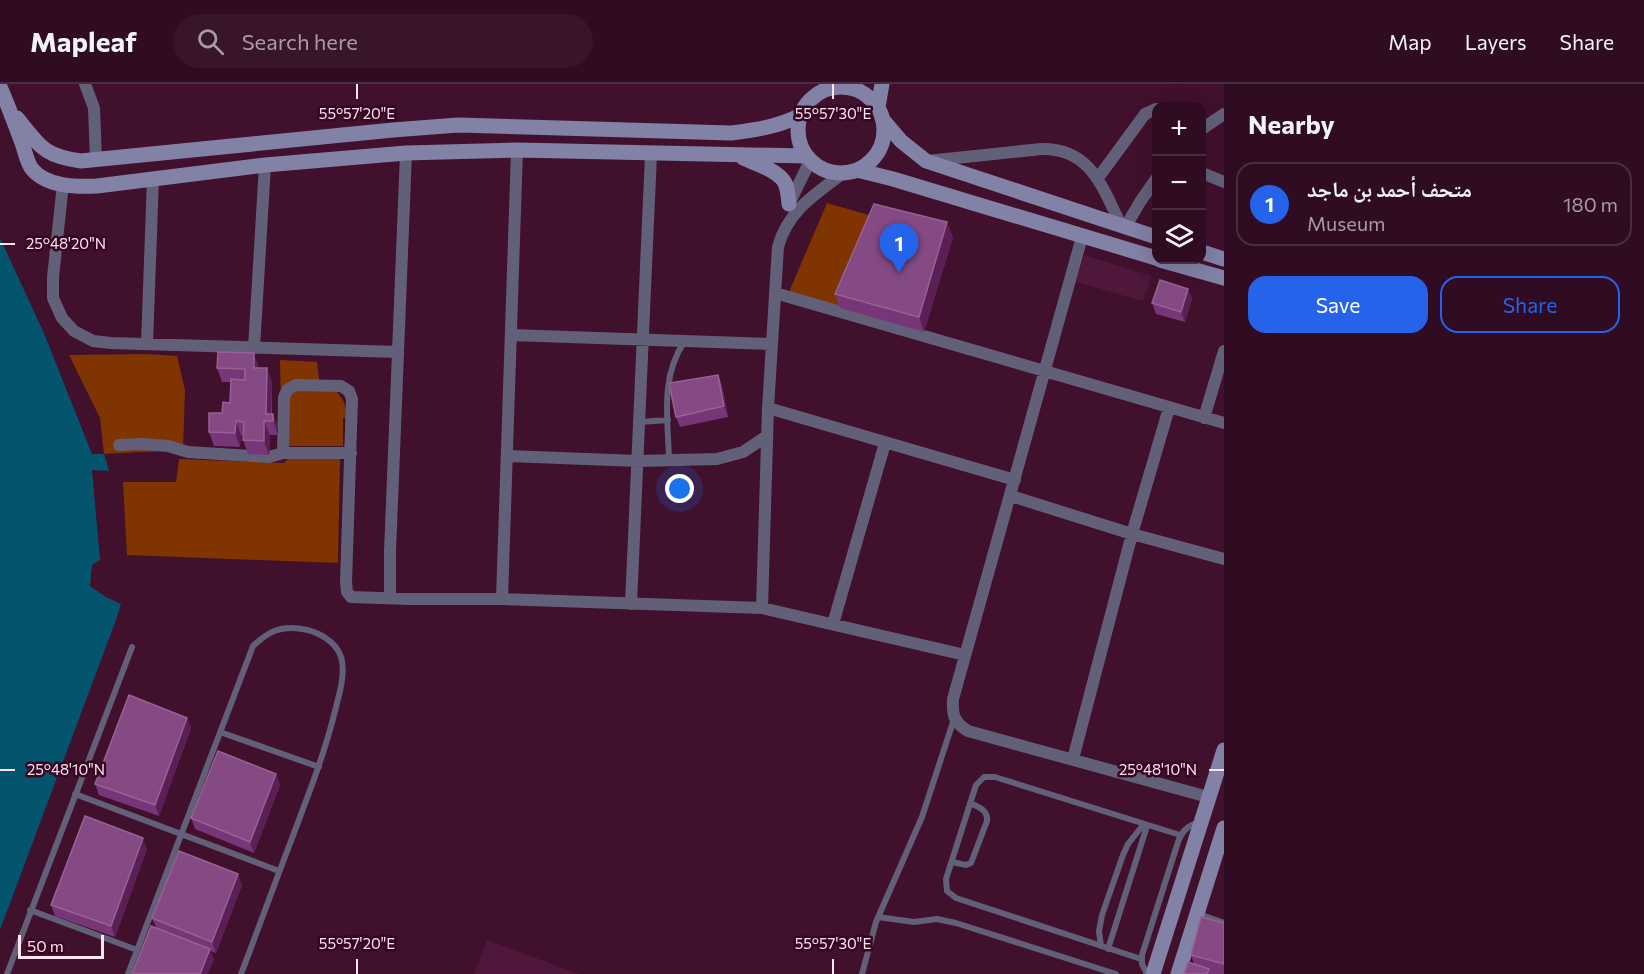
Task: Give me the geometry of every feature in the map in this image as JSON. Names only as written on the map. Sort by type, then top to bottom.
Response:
[{"type":"street","points":[[85,84],[94,108],[96,161]]},
{"type":"street","points":[[762,608],[768,408],[778,247],[787,223],[807,200],[849,172],[870,163],[879,151],[884,137],[881,114],[882,84]]},
{"type":"street","points":[[1152,236],[926,161],[901,141],[869,97],[856,89],[830,86],[816,94],[799,116],[797,128],[802,150],[808,159],[819,168],[830,172],[849,172],[893,179],[1152,257]]},
{"type":"street","points":[[0,87],[31,168],[43,177],[77,187],[265,165],[406,153],[517,150],[808,159]]},
{"type":"street","points":[[9,107],[42,148],[61,158],[81,161],[458,125],[731,133],[763,129],[783,124],[799,116]]},
{"type":"street","points":[[1098,178],[1145,114],[1152,111]]},
{"type":"street","points":[[1206,125],[1224,114]]},
{"type":"street","points":[[926,161],[1050,149],[1066,152],[1081,160],[1093,171],[1124,225]]},
{"type":"street","points":[[502,599],[517,150]]},
{"type":"street","points":[[171,153],[174,176]]},
{"type":"street","points":[[390,598],[406,153]]},
{"type":"street","points":[[631,604],[651,154]]},
{"type":"street","points":[[738,156],[770,171],[783,180],[787,188],[789,204],[787,223]]},
{"type":"street","points":[[789,204],[808,159]]},
{"type":"street","points":[[254,348],[265,165]]},
{"type":"street","points":[[1206,175],[1224,182]]},
{"type":"street","points":[[147,344],[153,178]]},
{"type":"street","points":[[63,184],[53,297],[62,318],[74,331],[93,341],[398,352]]},
{"type":"street","points":[[1124,225],[1152,185]]},
{"type":"street","points":[[1082,237],[953,699],[954,719],[960,727],[968,731],[1208,797]]},
{"type":"street","points":[[1206,253],[1224,259]]},
{"type":"street","points":[[1175,264],[1224,278]]},
{"type":"street","points":[[775,293],[1224,423]]},
{"type":"street","points":[[511,335],[771,344]]},
{"type":"street","points":[[1204,417],[1224,351]]},
{"type":"street","points":[[284,453],[284,397],[288,388],[296,385],[341,386],[349,391],[352,399],[346,582],[347,592],[351,597],[502,599],[762,608],[965,655]]},
{"type":"street","points":[[768,408],[1015,480]]},
{"type":"street","points":[[1073,759],[1132,534],[1169,408]]},
{"type":"street","points":[[507,456],[638,461],[717,459],[743,452],[767,436]]},
{"type":"street","points":[[833,624],[885,443]]},
{"type":"street","points":[[119,445],[168,446],[188,452],[269,457],[284,453],[351,453]]},
{"type":"street","points":[[1011,496],[1132,534],[1224,559]]},
{"type":"street","points":[[1153,974],[1224,750]]},
{"type":"street","points":[[1178,974],[1224,828]]},
{"type":"lane","points":[[669,460],[668,381],[674,360],[684,341]]},
{"type":"lane","points":[[639,422],[668,420]]},
{"type":"lane","points":[[128,974],[253,646],[266,634],[278,629],[292,627],[305,629],[327,638],[341,656],[340,692],[319,767],[241,974]]},
{"type":"lane","points":[[7,974],[132,647]]},
{"type":"lane","points":[[861,974],[878,917],[922,817],[954,719]]},
{"type":"lane","points":[[220,732],[319,767]]},
{"type":"lane","points":[[1142,960],[952,896],[947,891],[945,883],[976,785],[980,780],[990,776],[1180,836]]},
{"type":"lane","points":[[75,794],[279,871]]},
{"type":"lane","points":[[952,862],[966,865],[973,861],[987,821],[984,810],[970,803]]},
{"type":"lane","points":[[1147,974],[1142,960],[1180,836],[1192,824],[1200,822]]},
{"type":"lane","points":[[1105,947],[1145,825]]},
{"type":"lane","points":[[1105,947],[1100,923],[1105,906],[1123,855],[1132,839],[1145,825]]},
{"type":"lane","points":[[30,910],[137,950]]},
{"type":"lane","points":[[1198,913],[1224,923]]},
{"type":"lane","points":[[878,917],[914,922],[937,919],[956,923],[1116,974]]},
{"type":"shaded area","points":[[827,203],[879,218],[840,308],[789,292]]},
{"type":"shaded area","points":[[1084,255],[1152,276],[1143,301],[1076,282]]},
{"type":"shaded area","points":[[69,355],[177,356],[185,390],[183,450],[104,454],[100,418]]},
{"type":"shaded area","points":[[280,360],[317,362],[320,387],[336,390],[344,402],[348,418],[343,418],[343,446],[288,446],[281,405]]},
{"type":"shaded area","points":[[290,457],[340,459],[338,563],[127,555],[123,482],[176,482],[179,459],[284,463]]},
{"type":"shaded area","points":[[487,940],[579,974],[474,974]]},
{"type":"water","points":[[0,238],[43,331],[92,454],[104,454],[109,471],[92,470],[100,560],[92,565],[90,586],[121,604],[0,930]]},
{"type":"building","points":[[874,204],[947,222],[919,317],[835,294]]},
{"type":"building","points":[[1160,280],[1188,289],[1181,312],[1152,303]]},
{"type":"building","points":[[218,352],[254,353],[254,368],[267,368],[266,414],[273,414],[273,421],[264,421],[264,441],[243,440],[244,422],[236,421],[235,433],[209,432],[209,413],[222,413],[223,402],[230,403],[231,379],[245,380],[245,369],[217,368]]},
{"type":"building","points":[[718,375],[724,406],[676,417],[669,383]]},
{"type":"building","points":[[129,695],[187,718],[155,805],[95,784]]},
{"type":"building","points":[[218,751],[276,774],[250,842],[191,818]]},
{"type":"building","points":[[85,816],[143,838],[111,926],[51,905]]},
{"type":"building","points":[[179,851],[238,874],[212,942],[152,918]]},
{"type":"building","points":[[1201,917],[1224,923],[1224,964],[1191,955]]},
{"type":"building","points":[[151,926],[210,949],[200,974],[132,974]]},
{"type":"building","points":[[1188,962],[1209,969],[1207,974],[1184,974]]},
{"type":"place","name":"متحف أحمد بن ماجد","points":[[899,273]]}]
